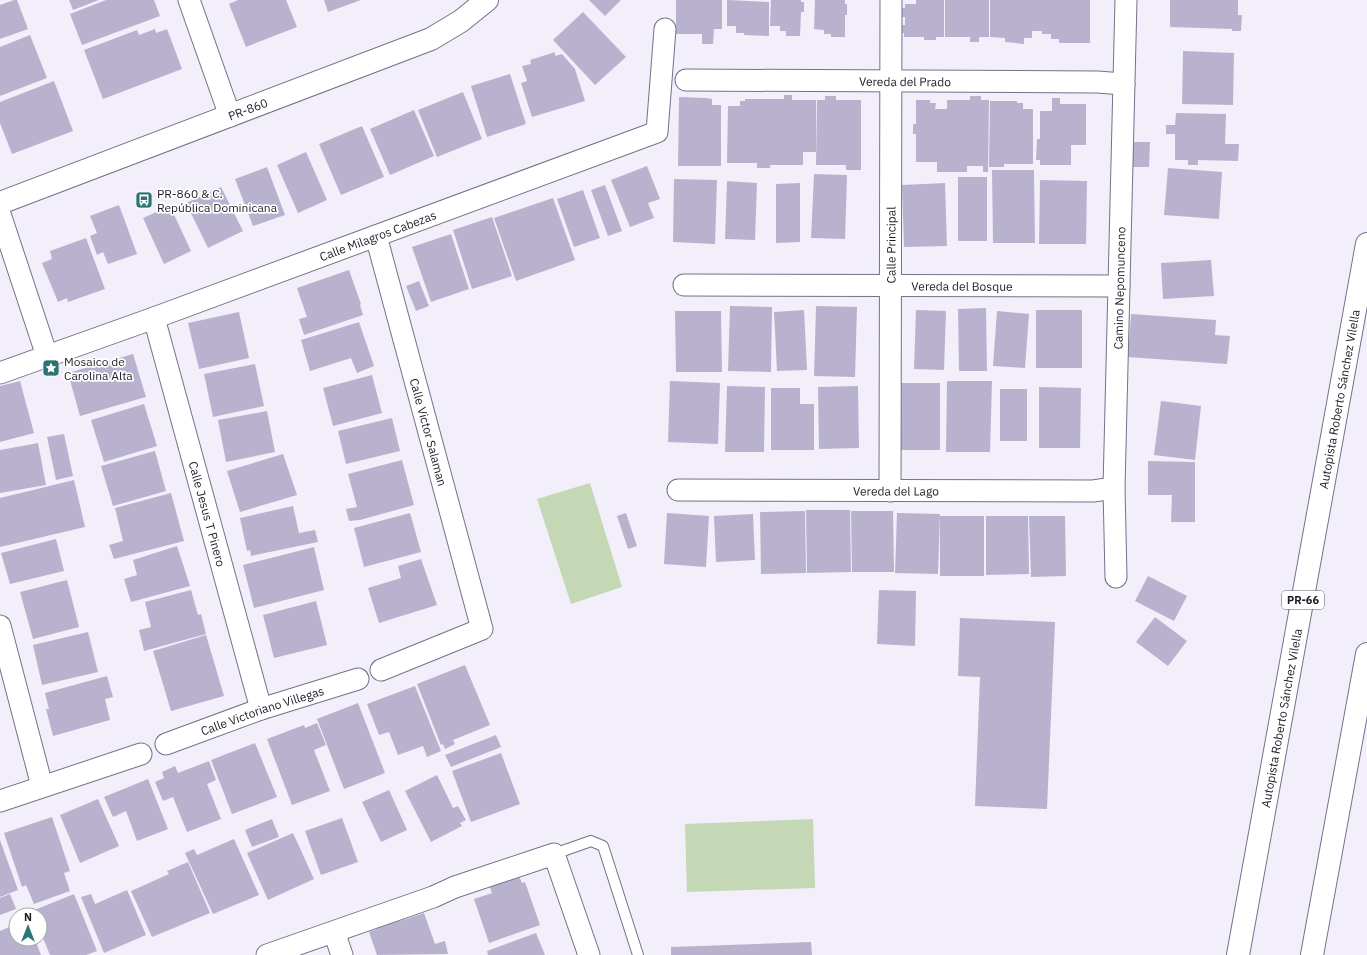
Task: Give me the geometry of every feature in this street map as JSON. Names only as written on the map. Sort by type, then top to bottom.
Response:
[{"type":"main road","name":"PR-860","points":[[0,203],[431,39],[461,21],[487,0]]},
{"type":"main road","name":"Autopista Roberto Sánchez Vilella","points":[[1238,955],[1367,244]]},
{"type":"main road","points":[[1312,955],[1367,654]]},
{"type":"street","points":[[189,0],[230,116]]},
{"type":"street","name":"Calle Principal","points":[[890,491],[891,0]]},
{"type":"street","name":"Camino Nepomunceno","points":[[1116,577],[1114,488],[1126,0]]},
{"type":"street","name":"Calle Milagros Cabezas","points":[[0,373],[154,318],[657,132],[665,29]]},
{"type":"street","name":"Vereda del Prado","points":[[686,80],[1097,82],[1124,84]]},
{"type":"street","points":[[0,214],[47,356]]},
{"type":"street","name":"Calle Victor Salaman","points":[[376,236],[482,629],[382,670]]},
{"type":"street","name":"Vereda del Bosque","points":[[684,285],[1119,286]]},
{"type":"street","name":"Calle Jesus T Pinero","points":[[154,318],[261,709]]},
{"type":"street","name":"Vereda del Lago","points":[[678,490],[1093,491],[1114,488]]},
{"type":"street","points":[[0,626],[42,786]]},
{"type":"street","name":"Calle Victoriano Villegas","points":[[166,744],[261,709],[358,679]]},
{"type":"street","points":[[0,801],[141,754]]},
{"type":"street","points":[[267,955],[433,898],[455,887],[554,854],[589,955]]},
{"type":"street","points":[[334,932],[342,955]]},
{"type":"lane","points":[[554,854],[590,841],[603,846],[638,955]]},
{"type":"green space","points":[[590,483],[622,587],[571,604],[537,499]]},
{"type":"green space","points":[[813,819],[815,888],[687,892],[685,824]]},
{"type":"building","points":[[17,0],[28,29],[0,39],[0,5]]},
{"type":"building","points":[[69,0],[99,0],[73,10]]},
{"type":"building","points":[[106,0],[154,0],[160,16],[82,45],[70,14]]},
{"type":"building","points":[[238,0],[286,0],[297,27],[246,47],[229,4]]},
{"type":"building","points":[[324,0],[361,0],[328,12]]},
{"type":"building","points":[[589,0],[621,0],[605,16]]},
{"type":"building","points":[[676,0],[722,0],[722,29],[714,29],[713,44],[702,44],[702,34],[676,34]]},
{"type":"building","points":[[727,0],[769,2],[769,36],[744,35],[744,33],[736,33],[736,26],[727,26]]},
{"type":"building","points":[[771,0],[801,0],[801,2],[804,2],[804,12],[801,12],[800,36],[786,36],[786,31],[780,31],[780,26],[770,26]]},
{"type":"building","points":[[815,0],[845,0],[845,4],[847,4],[847,15],[845,15],[845,37],[831,37],[831,34],[824,34],[824,30],[814,29]]},
{"type":"building","points":[[916,0],[944,0],[944,37],[936,37],[936,40],[924,40],[924,37],[904,37],[904,33],[902,33],[902,25],[905,25],[905,17],[902,17],[902,8],[905,8],[905,4],[916,4]]},
{"type":"building","points":[[945,0],[989,0],[989,37],[979,37],[979,42],[970,42],[970,37],[945,37]]},
{"type":"building","points":[[990,0],[1090,0],[1090,43],[1059,43],[1059,39],[1051,39],[1051,34],[1042,34],[1042,31],[1032,31],[1032,38],[1024,38],[1024,44],[1005,42],[1005,38],[990,37]]},
{"type":"building","points":[[1170,0],[1238,0],[1238,15],[1242,15],[1241,31],[1232,31],[1232,29],[1170,27]]},
{"type":"building","points":[[583,12],[626,57],[595,85],[553,40]]},
{"type":"building","points":[[155,29],[156,33],[167,29],[182,69],[103,99],[84,50],[137,30],[139,35]]},
{"type":"building","points":[[30,35],[47,78],[0,96],[0,47]]},
{"type":"building","points":[[1183,51],[1234,53],[1233,105],[1182,104]]},
{"type":"building","points":[[555,52],[555,56],[562,54],[575,69],[585,101],[532,117],[521,83],[527,81],[522,66],[531,64],[530,60]]},
{"type":"building","points":[[510,74],[526,124],[487,137],[471,86]]},
{"type":"building","points":[[54,81],[73,131],[12,154],[0,123],[0,102]]},
{"type":"building","points":[[463,92],[482,139],[437,157],[418,110]]},
{"type":"building","points":[[784,95],[792,95],[792,100],[816,100],[816,152],[803,152],[803,165],[770,165],[770,168],[757,168],[757,163],[727,163],[728,106],[740,106],[740,101],[745,101],[745,99],[784,99]]},
{"type":"building","points":[[825,96],[836,96],[836,100],[861,100],[861,170],[846,170],[846,165],[816,165],[817,100],[825,100]]},
{"type":"building","points":[[970,96],[981,96],[981,100],[989,100],[988,172],[983,172],[983,166],[967,166],[967,172],[937,172],[937,162],[916,162],[916,134],[913,134],[913,124],[916,124],[916,100],[930,100],[930,103],[936,103],[935,109],[947,109],[947,100],[970,100]]},
{"type":"building","points":[[679,97],[712,99],[712,105],[721,105],[721,166],[678,166]]},
{"type":"building","points":[[1052,98],[1060,98],[1060,104],[1086,104],[1086,145],[1071,145],[1071,165],[1040,165],[1040,160],[1036,160],[1037,139],[1040,139],[1040,111],[1052,111]]},
{"type":"building","points":[[990,101],[1017,101],[1017,103],[1023,103],[1023,109],[1033,109],[1033,164],[1004,164],[1004,167],[989,167]]},
{"type":"building","points":[[414,110],[434,156],[390,175],[370,129]]},
{"type":"building","points":[[1176,113],[1226,114],[1225,144],[1239,144],[1238,161],[1198,160],[1198,165],[1188,165],[1188,160],[1175,160],[1175,134],[1166,134],[1166,125],[1175,125]]},
{"type":"building","points":[[362,126],[384,177],[341,195],[319,144]]},
{"type":"building","points":[[1130,142],[1150,142],[1149,167],[1130,167]]},
{"type":"building","points":[[306,152],[327,200],[298,213],[277,165]]},
{"type":"building","points":[[647,166],[660,199],[648,203],[654,218],[630,227],[611,180]]},
{"type":"building","points":[[267,167],[285,215],[253,226],[235,179]]},
{"type":"building","points":[[1168,168],[1222,172],[1219,219],[1164,215]]},
{"type":"building","points":[[992,170],[1034,170],[1035,243],[993,243]]},
{"type":"building","points":[[814,174],[847,175],[845,239],[811,238]]},
{"type":"building","points":[[958,177],[987,177],[987,241],[958,241]]},
{"type":"building","points":[[674,179],[717,180],[715,244],[673,242]]},
{"type":"building","points":[[1040,180],[1087,181],[1086,244],[1039,244]]},
{"type":"building","points":[[727,181],[757,183],[755,240],[725,239]]},
{"type":"building","points":[[800,183],[800,242],[776,243],[776,184]]},
{"type":"building","points":[[945,183],[947,246],[904,247],[902,185]]},
{"type":"building","points":[[605,185],[622,231],[608,236],[591,190]]},
{"type":"building","points":[[221,187],[243,231],[208,248],[186,203]]},
{"type":"building","points":[[583,190],[600,238],[574,247],[557,199]]},
{"type":"building","points":[[553,198],[575,260],[516,281],[494,218]]},
{"type":"building","points":[[119,205],[137,254],[108,264],[103,252],[97,255],[90,236],[97,233],[90,216]]},
{"type":"building","points":[[170,206],[191,251],[164,264],[143,218]]},
{"type":"building","points":[[492,217],[512,276],[472,289],[453,230]]},
{"type":"building","points":[[451,234],[469,289],[431,302],[412,247]]},
{"type":"building","points":[[86,238],[105,289],[68,302],[67,298],[58,302],[42,263],[52,259],[50,251]]},
{"type":"building","points":[[1211,260],[1214,296],[1163,299],[1161,263]]},
{"type":"building","points":[[349,270],[361,304],[363,315],[304,335],[299,319],[307,317],[297,288]]},
{"type":"building","points":[[419,281],[429,306],[416,311],[406,286]]},
{"type":"building","points":[[730,306],[772,307],[771,372],[728,371]]},
{"type":"building","points":[[816,306],[857,307],[855,377],[814,376]]},
{"type":"building","points":[[986,308],[987,371],[959,371],[958,309]]},
{"type":"building","points":[[804,310],[807,370],[777,371],[774,312]]},
{"type":"building","points":[[916,310],[946,311],[944,370],[914,369]]},
{"type":"building","points":[[1036,310],[1082,310],[1082,368],[1036,368]]},
{"type":"building","points":[[675,311],[721,311],[722,372],[676,372]]},
{"type":"building","points":[[997,311],[1029,314],[1025,368],[993,366]]},
{"type":"building","points":[[239,312],[249,358],[199,369],[188,323]]},
{"type":"building","points":[[1131,314],[1216,320],[1215,335],[1230,336],[1227,364],[1128,357]]},
{"type":"building","points":[[359,322],[374,366],[357,373],[351,358],[310,371],[301,340]]},
{"type":"building","points":[[133,354],[146,397],[80,416],[68,373]]},
{"type":"building","points":[[255,364],[264,406],[213,417],[204,374]]},
{"type":"building","points":[[372,375],[382,413],[333,426],[323,388]]},
{"type":"building","points":[[20,381],[34,433],[0,442],[0,386]]},
{"type":"building","points":[[670,381],[720,383],[718,444],[668,442]]},
{"type":"building","points":[[947,381],[992,381],[990,452],[946,452]]},
{"type":"building","points":[[900,383],[940,383],[940,450],[901,450]]},
{"type":"building","points":[[727,386],[765,387],[764,452],[725,452]]},
{"type":"building","points":[[858,386],[859,448],[819,449],[818,387]]},
{"type":"building","points":[[1039,387],[1081,388],[1080,448],[1039,448]]},
{"type":"building","points":[[771,388],[800,388],[800,404],[814,404],[814,450],[771,450]]},
{"type":"building","points":[[1000,389],[1027,389],[1027,441],[1000,441]]},
{"type":"building","points":[[1161,401],[1201,406],[1195,460],[1154,455]]},
{"type":"building","points":[[144,404],[157,446],[104,462],[91,420]]},
{"type":"building","points":[[267,411],[275,452],[226,462],[218,420]]},
{"type":"building","points":[[392,418],[400,451],[346,464],[338,431]]},
{"type":"building","points":[[64,434],[73,476],[56,480],[47,437]]},
{"type":"building","points":[[38,443],[46,485],[0,493],[0,450]]},
{"type":"building","points":[[155,451],[166,491],[113,506],[101,466]]},
{"type":"building","points":[[283,454],[297,495],[240,512],[227,471]]},
{"type":"building","points":[[402,460],[414,505],[360,520],[349,521],[346,509],[357,507],[348,474]]},
{"type":"building","points":[[1148,461],[1195,462],[1195,522],[1171,522],[1172,495],[1148,495]]},
{"type":"building","points":[[74,480],[85,527],[0,547],[0,498]]},
{"type":"building","points":[[171,493],[184,541],[114,559],[109,545],[123,541],[115,508]]},
{"type":"building","points":[[293,506],[299,533],[315,530],[318,542],[251,556],[250,550],[247,551],[240,518]]},
{"type":"building","points":[[806,510],[850,510],[851,572],[807,573]]},
{"type":"building","points":[[805,511],[806,573],[761,574],[760,512]]},
{"type":"building","points":[[851,511],[893,511],[894,572],[852,572]]},
{"type":"building","points":[[410,513],[421,552],[364,567],[354,528]]},
{"type":"building","points":[[626,513],[637,546],[628,549],[617,516]]},
{"type":"building","points":[[667,513],[709,516],[706,567],[664,564]]},
{"type":"building","points":[[897,513],[940,514],[938,574],[895,573]]},
{"type":"building","points":[[753,514],[755,560],[716,562],[714,516]]},
{"type":"building","points":[[940,516],[984,516],[984,576],[940,576]]},
{"type":"building","points":[[986,516],[1028,516],[1029,574],[986,575]]},
{"type":"building","points":[[1029,516],[1065,516],[1066,576],[1031,577]]},
{"type":"building","points":[[56,539],[64,571],[10,584],[1,553]]},
{"type":"building","points":[[177,546],[190,586],[131,602],[124,579],[137,575],[133,560]]},
{"type":"building","points":[[314,547],[324,590],[254,608],[243,565]]},
{"type":"building","points":[[421,559],[437,605],[379,623],[368,588],[401,578],[398,566]]},
{"type":"building","points":[[1148,576],[1187,596],[1174,621],[1135,601]]},
{"type":"building","points":[[67,580],[79,627],[33,639],[20,592]]},
{"type":"building","points":[[191,590],[198,615],[201,614],[206,634],[144,651],[139,630],[151,627],[145,602]]},
{"type":"building","points":[[879,590],[916,591],[915,646],[877,644]]},
{"type":"building","points":[[316,601],[327,645],[274,658],[263,615]]},
{"type":"building","points":[[1155,617],[1187,641],[1168,666],[1136,642]]},
{"type":"building","points":[[960,618],[1055,622],[1047,809],[975,806],[980,677],[958,676]]},
{"type":"building","points":[[88,632],[98,672],[42,685],[33,645]]},
{"type":"building","points":[[206,635],[224,696],[171,711],[153,651]]},
{"type":"building","points":[[465,665],[490,725],[453,740],[455,744],[445,749],[443,744],[441,745],[417,684]]},
{"type":"building","points":[[107,676],[113,697],[105,699],[110,720],[53,736],[46,709],[49,709],[45,693]]},
{"type":"building","points":[[415,686],[441,751],[427,757],[423,746],[398,755],[389,732],[379,735],[367,704]]},
{"type":"building","points":[[358,703],[385,773],[344,789],[317,719]]},
{"type":"building","points":[[317,723],[326,745],[314,750],[330,791],[292,805],[267,739],[304,725],[305,728]]},
{"type":"building","points":[[496,735],[501,747],[451,767],[445,755]]},
{"type":"building","points":[[255,743],[277,797],[232,814],[211,760]]},
{"type":"building","points":[[501,753],[520,804],[471,822],[452,771]]},
{"type":"building","points":[[209,761],[216,780],[207,784],[221,819],[187,832],[173,797],[163,801],[155,782],[164,778],[162,772],[175,766],[178,773]]},
{"type":"building","points":[[437,775],[453,808],[458,806],[466,820],[460,823],[462,826],[431,842],[405,791]]},
{"type":"building","points":[[148,779],[168,829],[137,841],[126,811],[113,817],[104,797]]},
{"type":"building","points":[[389,790],[407,830],[381,842],[362,802]]},
{"type":"building","points":[[98,799],[119,846],[80,863],[60,815]]},
{"type":"building","points":[[52,817],[70,871],[64,873],[70,891],[34,904],[26,885],[22,887],[4,833]]},
{"type":"building","points":[[342,818],[358,862],[321,875],[305,831]]},
{"type":"building","points":[[272,819],[279,837],[252,847],[245,830]]},
{"type":"building","points":[[293,833],[314,879],[268,900],[247,853]]},
{"type":"building","points":[[234,839],[259,895],[213,914],[185,853],[194,849],[197,855]]},
{"type":"building","points":[[0,840],[18,890],[0,897]]},
{"type":"building","points":[[188,862],[210,913],[152,937],[131,891],[169,874],[167,871]]},
{"type":"building","points":[[519,876],[522,883],[525,882],[540,925],[489,943],[474,899],[492,893],[489,885]]},
{"type":"building","points":[[127,890],[146,935],[104,953],[81,897],[91,894],[95,904]]},
{"type":"building","points":[[10,894],[15,907],[8,907],[8,912],[0,915],[0,898]]},
{"type":"building","points":[[74,894],[97,951],[86,955],[50,955],[47,947],[48,947],[48,907],[42,907]]},
{"type":"building","points":[[397,911],[400,921],[424,913],[435,944],[445,941],[448,954],[377,955],[369,932],[379,928],[376,918]]},
{"type":"building","points":[[8,928],[8,947],[38,947],[41,955],[0,955],[0,931]]},
{"type":"building","points":[[536,933],[545,955],[488,955],[487,951]]},
{"type":"building","points":[[811,942],[812,955],[671,955],[671,947]]},
{"type":"place","name":"PR-860 & C. República Dominicana","points":[[144,200]]},
{"type":"place","name":"Mosaico de Carolina Alta","points":[[51,368]]}]
